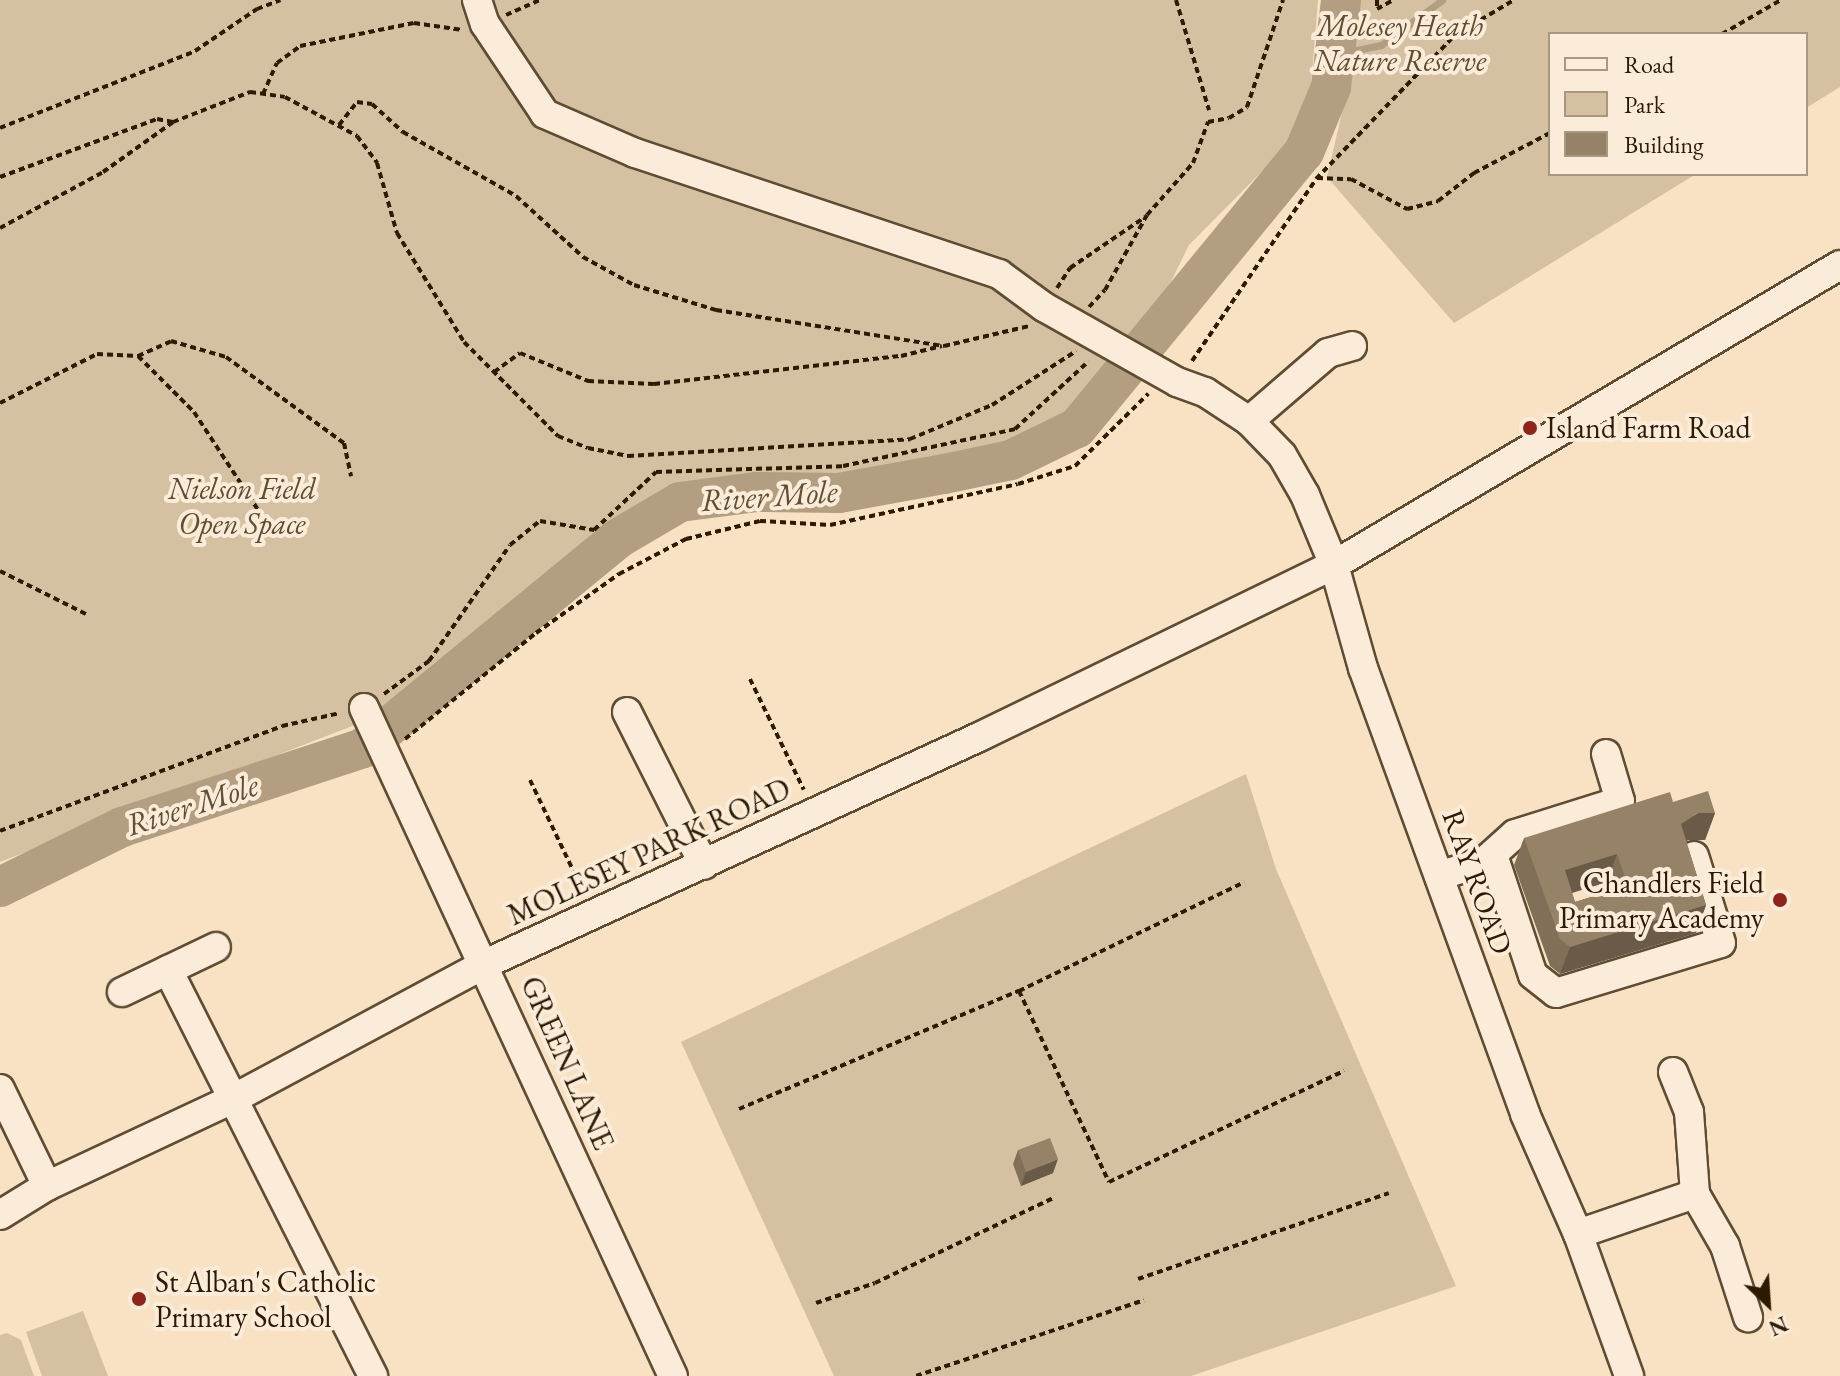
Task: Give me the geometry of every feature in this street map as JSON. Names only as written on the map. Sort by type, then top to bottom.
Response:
[{"type":"street","name":"RAY ROAD","points":[[481,12],[545,114],[572,130],[999,274],[1044,307],[1172,379],[1205,392],[1249,421],[1290,468],[1334,565],[1363,668],[1525,1114],[1578,1234],[1629,1376]]},
{"type":"street","points":[[1334,565],[1840,265]]},
{"type":"street","points":[[1249,421],[1328,353],[1352,346]]},
{"type":"street","name":"MOLESEY PARK ROAD","points":[[0,1215],[47,1186],[231,1100],[485,964],[815,814],[1334,565]]},
{"type":"street","points":[[627,712],[704,865]]},
{"type":"street","name":"GREEN LANE","points":[[366,714],[485,964],[673,1376]]},
{"type":"street","points":[[1439,876],[1493,855],[1515,834],[1620,801],[1606,754]]},
{"type":"street","points":[[1493,855],[1533,975],[1545,989],[1556,993],[1721,943],[1694,856]]},
{"type":"street","points":[[122,992],[216,947]]},
{"type":"street","points":[[168,970],[373,1376]]},
{"type":"street","points":[[1673,1072],[1689,1112],[1695,1194],[1725,1246],[1748,1317]]},
{"type":"street","points":[[0,1089],[47,1186]]},
{"type":"street","points":[[1578,1234],[1695,1194]]},
{"type":"path","points":[[0,128],[195,51],[257,9],[280,0]]},
{"type":"path","points":[[263,94],[277,63],[300,46],[414,23],[457,32],[481,12],[539,0]]},
{"type":"path","points":[[1176,0],[1209,110]]},
{"type":"path","points":[[1377,0],[1377,9],[1393,0]]},
{"type":"path","points":[[392,766],[536,633],[619,574],[686,539],[760,521],[830,525],[931,507],[1075,466],[1172,379],[1316,179],[1455,35],[1514,0]]},
{"type":"path","points":[[1725,32],[1781,0]]},
{"type":"path","points":[[0,228],[103,172],[173,122],[212,104],[250,92],[285,97],[357,136],[377,163],[397,233],[464,342],[558,436],[628,456],[910,439],[992,405],[1103,340]]},
{"type":"path","points":[[0,177],[157,119],[173,122]]},
{"type":"path","points":[[1316,179],[1351,179],[1407,209],[1438,201],[1474,173],[1548,134]]},
{"type":"path","points":[[1044,307],[1070,268],[1147,215]]},
{"type":"path","points":[[0,831],[282,726],[366,714],[429,661],[510,545],[540,521],[594,530],[656,472],[843,466],[1015,429],[1103,340]]},
{"type":"path","points":[[0,403],[97,354],[138,356],[171,341],[226,357],[344,443],[351,476]]},
{"type":"path","points":[[493,372],[520,353],[588,381],[654,384],[901,356],[944,346]]},
{"type":"path","points":[[138,356],[194,412],[266,522]]},
{"type":"path","points":[[0,571],[86,614]]},
{"type":"path","points":[[750,679],[815,814]]},
{"type":"path","points":[[530,780],[595,915]]},
{"type":"path","points":[[739,1109],[1019,991],[1244,882]]},
{"type":"path","points":[[1019,991],[1109,1182],[1344,1071]]},
{"type":"path","points":[[1138,1279],[1389,1193]]},
{"type":"path","points":[[816,1303],[875,1283],[1055,1197]]},
{"type":"path","points":[[916,1376],[1144,1300]]},
{"type":"green space","name":"Nielson Field Open Space","points":[[0,0],[1318,0],[1310,97],[1299,134],[1189,245],[1156,312],[1072,409],[1021,438],[956,458],[851,479],[736,475],[644,502],[592,550],[368,720],[0,862]]},
{"type":"green space","name":"Molesey Heath Nature Reserve","points":[[1358,0],[1840,0],[1840,87],[1808,107],[1808,32],[1548,32],[1548,176],[1693,176],[1454,323],[1327,177],[1353,65]]},
{"type":"green space","points":[[1246,774],[1276,869],[1456,1286],[1191,1376],[834,1376],[681,1042]]},
{"type":"green space","points":[[83,1311],[108,1376],[42,1376],[26,1332]]},
{"type":"green space","points":[[7,1333],[21,1340],[34,1376],[0,1376],[0,1335]]},
{"type":"building","points":[[1708,791],[1715,813],[1698,813],[1681,824],[1706,905],[1570,947],[1560,939],[1524,838],[1670,792],[1673,802]],"holes":[[[1617,854],[1628,886],[1575,902],[1565,870]]]},
{"type":"building","points":[[1050,1138],[1058,1159],[1026,1172],[1018,1150]]},
{"type":"waterway","name":"River Mole","points":[[0,887],[122,827],[363,748],[617,539],[680,502],[757,492],[839,493],[944,474],[1011,460],[1077,428],[1304,152],[1331,87],[1341,0]]},
{"type":"waterway","points":[[1337,54],[1381,45],[1442,0]]},
{"type":"place","name":"Island Farm Road","points":[[1530,428]]},
{"type":"place","name":"Chandlers Field Primary Academy","points":[[1780,900]]},
{"type":"place","name":"St Alban's Catholic Primary School","points":[[139,1299]]}]
